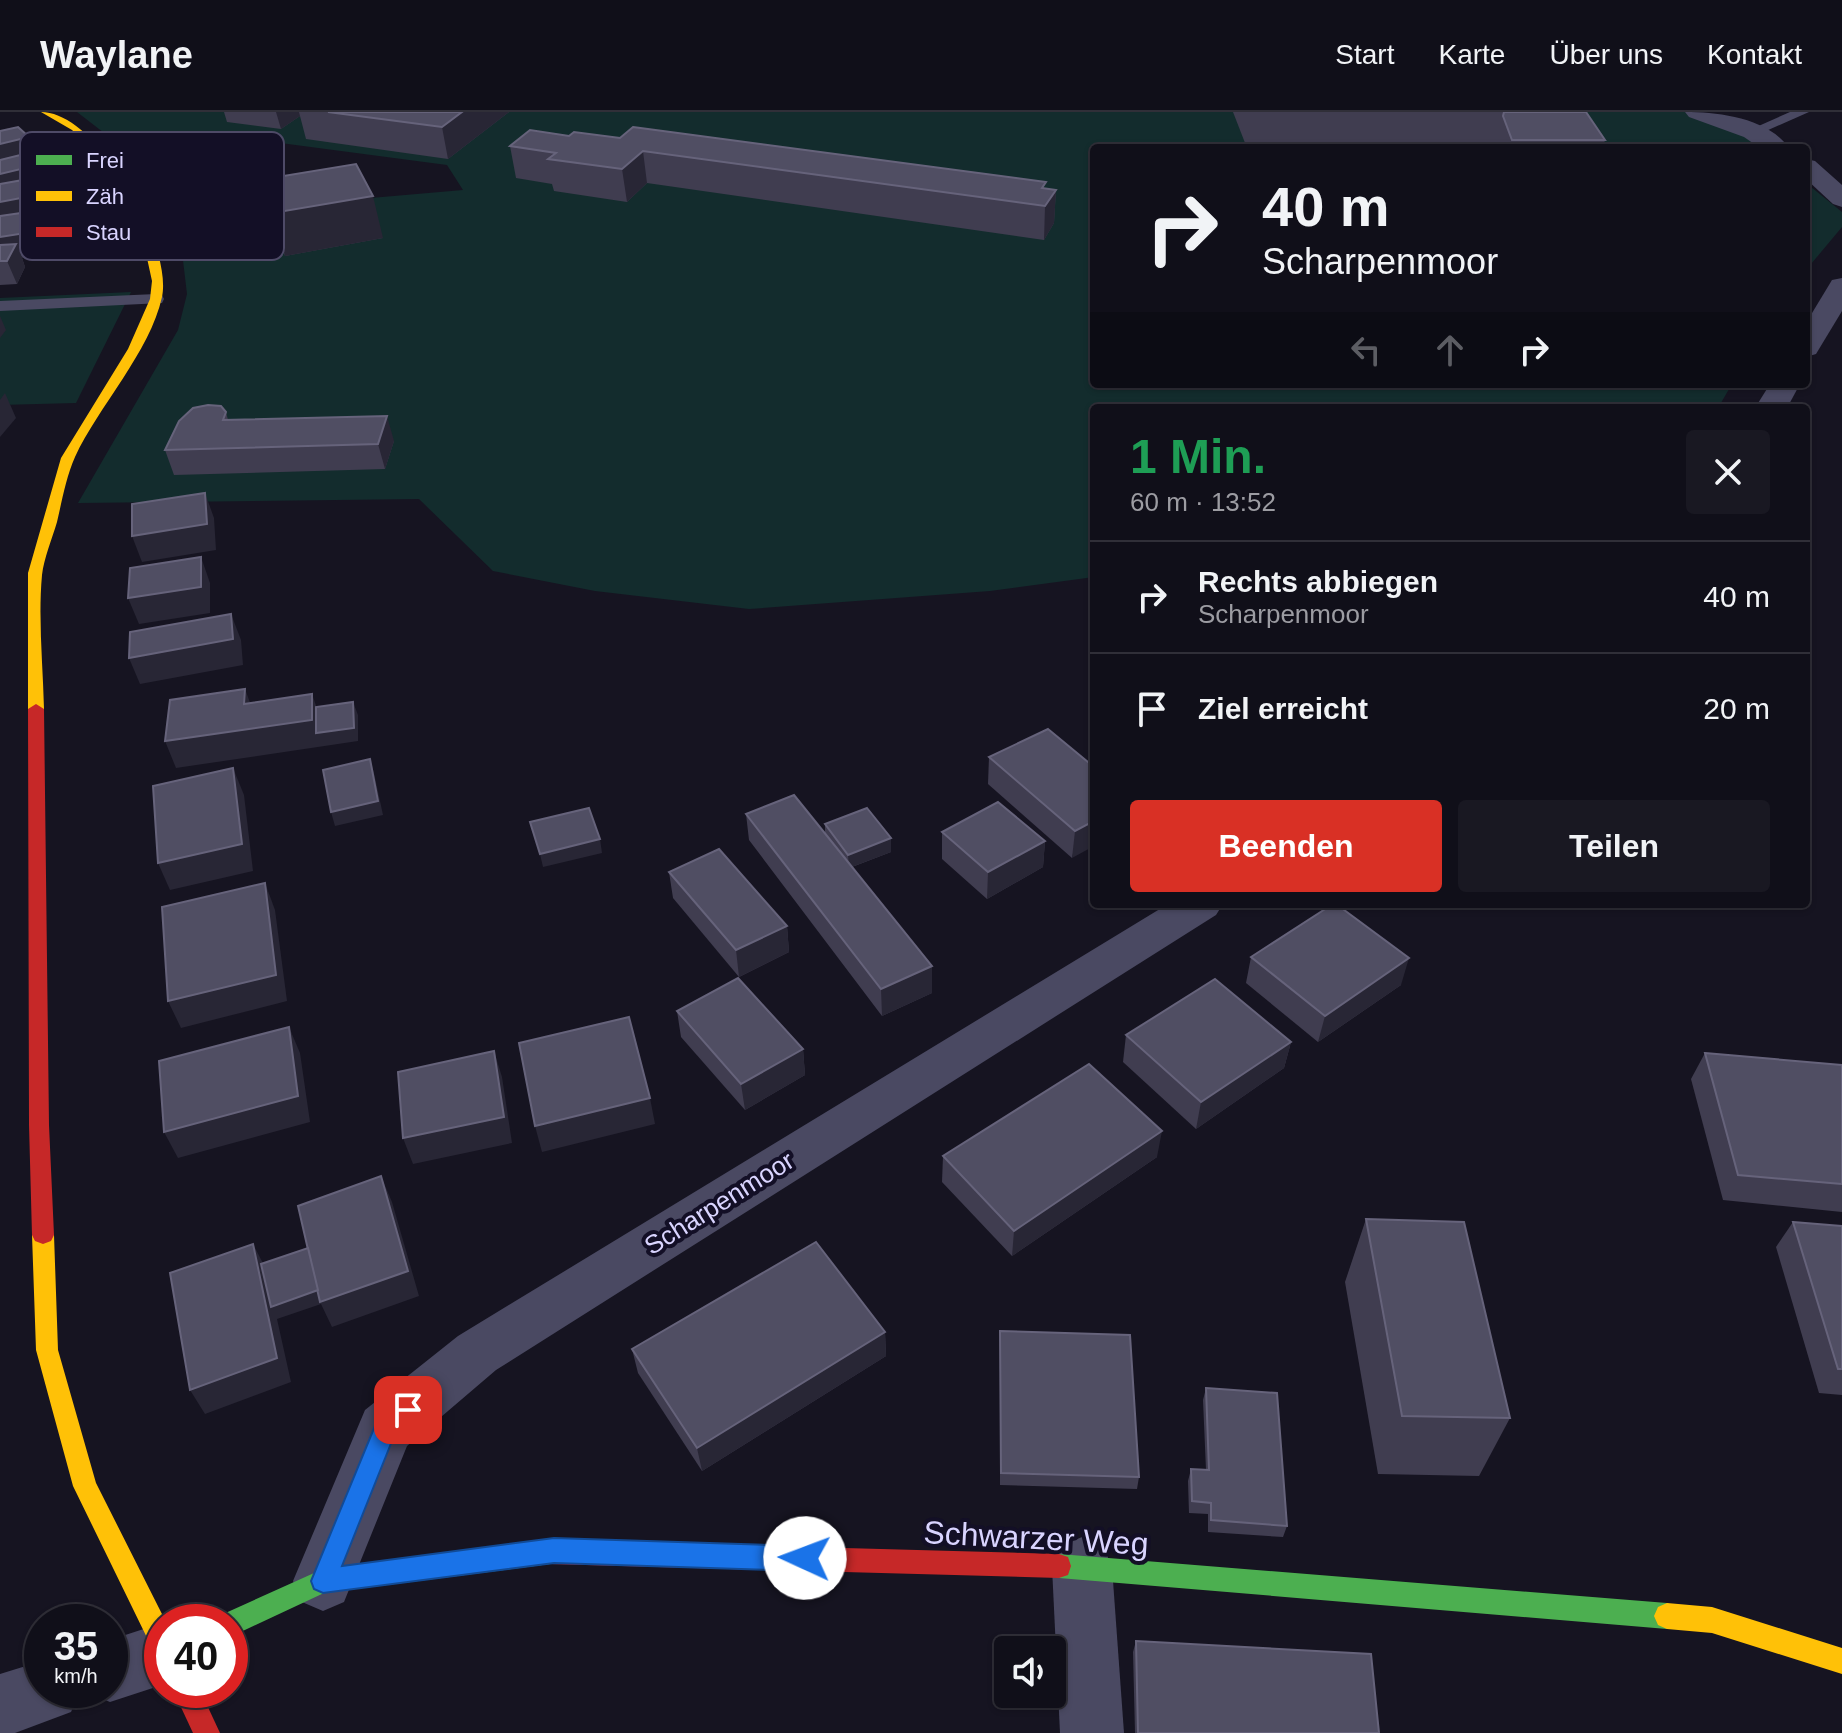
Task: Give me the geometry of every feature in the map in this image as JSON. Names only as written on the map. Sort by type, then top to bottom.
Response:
[{"type":"street","points":[[46,112],[79,132]]},
{"type":"street","points":[[1697,112],[1752,132],[1771,144]]},
{"type":"street","points":[[1810,169],[1842,199]]},
{"type":"street","points":[[144,1605],[85,1486],[47,1350],[39,1125],[35,573],[68,458],[134,349],[156,299],[158,281],[153,260]]},
{"type":"street","points":[[1810,341],[1842,286]]},
{"type":"street","name":"Scharpenmoor","points":[[323,1581],[385,1429],[477,1353],[1195,908]]},
{"type":"street","name":"Schwarzer Weg","points":[[248,1616],[323,1581],[554,1551],[1082,1567],[1712,1620],[1842,1661]]},
{"type":"street","points":[[1082,1567],[1092,1733]]},
{"type":"street","points":[[0,1706],[24,1698]]},
{"type":"street","points":[[195,1708],[207,1733]]},
{"type":"lane","points":[[1752,132],[1802,112]]},
{"type":"lane","points":[[0,306],[156,299]]},
{"type":"green space","points":[[77,112],[1685,112],[1746,134],[1758,144],[1090,144],[1090,388],[1730,388],[1720,404],[1090,404],[1090,578],[990,591],[749,609],[595,591],[493,571],[419,499],[78,503],[178,330],[187,294],[183,260],[284,260],[284,195],[313,203],[463,190],[447,165],[284,143],[284,132],[103,132]]},
{"type":"green space","points":[[1810,186],[1842,212],[1842,227],[1810,265]]},
{"type":"green space","points":[[131,292],[76,403],[0,405],[0,298]]},
{"type":"building","points":[[328,112],[462,112],[442,127]]},
{"type":"building","points":[[1504,112],[1586,112],[1605,140],[1512,140]]},
{"type":"building","points":[[18,127],[24,132],[20,132],[20,139],[0,144],[0,131]]},
{"type":"building","points":[[633,127],[1046,182],[1042,188],[1056,190],[1045,206],[643,151],[622,169],[548,159],[556,153],[510,146],[530,130],[569,136],[574,132],[620,138]]},
{"type":"building","points":[[20,155],[20,169],[0,174],[0,160]]},
{"type":"building","points":[[356,164],[373,196],[284,211],[284,176]]},
{"type":"building","points":[[20,180],[20,198],[0,202],[0,184]]},
{"type":"building","points":[[20,213],[20,234],[0,237],[0,216]]},
{"type":"building","points":[[16,244],[7,261],[0,261],[0,245]]},
{"type":"building","points":[[221,406],[226,412],[223,420],[387,416],[378,444],[165,450],[179,421],[193,408]]},
{"type":"building","points":[[205,493],[207,524],[132,536],[132,504]]},
{"type":"building","points":[[201,557],[201,587],[128,598],[130,568]]},
{"type":"building","points":[[231,614],[233,639],[129,658],[130,632]]},
{"type":"building","points":[[245,689],[244,704],[312,694],[312,720],[165,741],[170,700]]},
{"type":"building","points":[[353,702],[354,728],[316,733],[316,707]]},
{"type":"building","points":[[1048,729],[1090,764],[1090,823],[1075,831],[989,757]]},
{"type":"building","points":[[370,759],[378,801],[331,812],[323,770]]},
{"type":"building","points":[[233,768],[242,844],[158,863],[153,786]]},
{"type":"building","points":[[794,795],[932,966],[881,989],[746,814]]},
{"type":"building","points":[[998,802],[1045,841],[988,872],[942,832]]},
{"type":"building","points":[[589,808],[600,839],[540,854],[530,822]]},
{"type":"building","points":[[867,808],[891,838],[848,855],[825,824]]},
{"type":"building","points":[[719,849],[787,926],[736,950],[669,872]]},
{"type":"building","points":[[265,883],[276,975],[168,1001],[162,907]]},
{"type":"building","points":[[1327,908],[1341,908],[1409,958],[1325,1016],[1251,957]]},
{"type":"building","points":[[738,978],[803,1049],[741,1084],[677,1011]]},
{"type":"building","points":[[1215,979],[1291,1042],[1201,1102],[1126,1035]]},
{"type":"building","points":[[629,1017],[650,1098],[535,1126],[519,1043]]},
{"type":"building","points":[[289,1027],[298,1096],[164,1132],[159,1061]]},
{"type":"building","points":[[494,1051],[504,1117],[403,1138],[398,1072]]},
{"type":"building","points":[[1705,1053],[1842,1065],[1842,1184],[1738,1175]]},
{"type":"building","points":[[1089,1064],[1162,1131],[1014,1231],[943,1156]]},
{"type":"building","points":[[381,1176],[408,1271],[320,1302],[298,1206]]},
{"type":"building","points":[[1366,1219],[1464,1222],[1510,1418],[1402,1416]]},
{"type":"building","points":[[1793,1222],[1842,1226],[1842,1369],[1838,1369]]},
{"type":"building","points":[[816,1242],[885,1332],[697,1448],[632,1349]]},
{"type":"building","points":[[253,1244],[277,1358],[190,1390],[170,1273]]},
{"type":"building","points":[[308,1248],[318,1290],[271,1307],[261,1264]]},
{"type":"building","points":[[1000,1331],[1130,1335],[1139,1477],[1001,1473]]},
{"type":"building","points":[[1206,1388],[1277,1393],[1287,1526],[1211,1520],[1211,1503],[1192,1501],[1191,1469],[1209,1470]]},
{"type":"building","points":[[1136,1641],[1371,1654],[1379,1733],[1138,1733]]},
{"type":"traffic: fast","points":[[248,1616],[323,1581],[550,1552]]},
{"type":"traffic: fast","points":[[1059,1566],[1667,1616]]},
{"type":"traffic: slow","points":[[46,112],[79,132]]},
{"type":"traffic: slow","points":[[36,709],[35,573],[68,458],[134,349],[156,299],[158,281],[153,260]]},
{"type":"traffic: slow","points":[[43,1235],[47,1350],[85,1486],[144,1605]]},
{"type":"traffic: slow","points":[[1667,1616],[1712,1620],[1842,1661]]},
{"type":"traffic: jam","points":[[36,709],[39,1125],[43,1235]]},
{"type":"traffic: jam","points":[[550,1552],[1059,1566]]},
{"type":"traffic: jam","points":[[195,1708],[207,1733]]},
{"type":"route","points":[[408,1410],[385,1429],[323,1581],[554,1551],[805,1558]]}]
